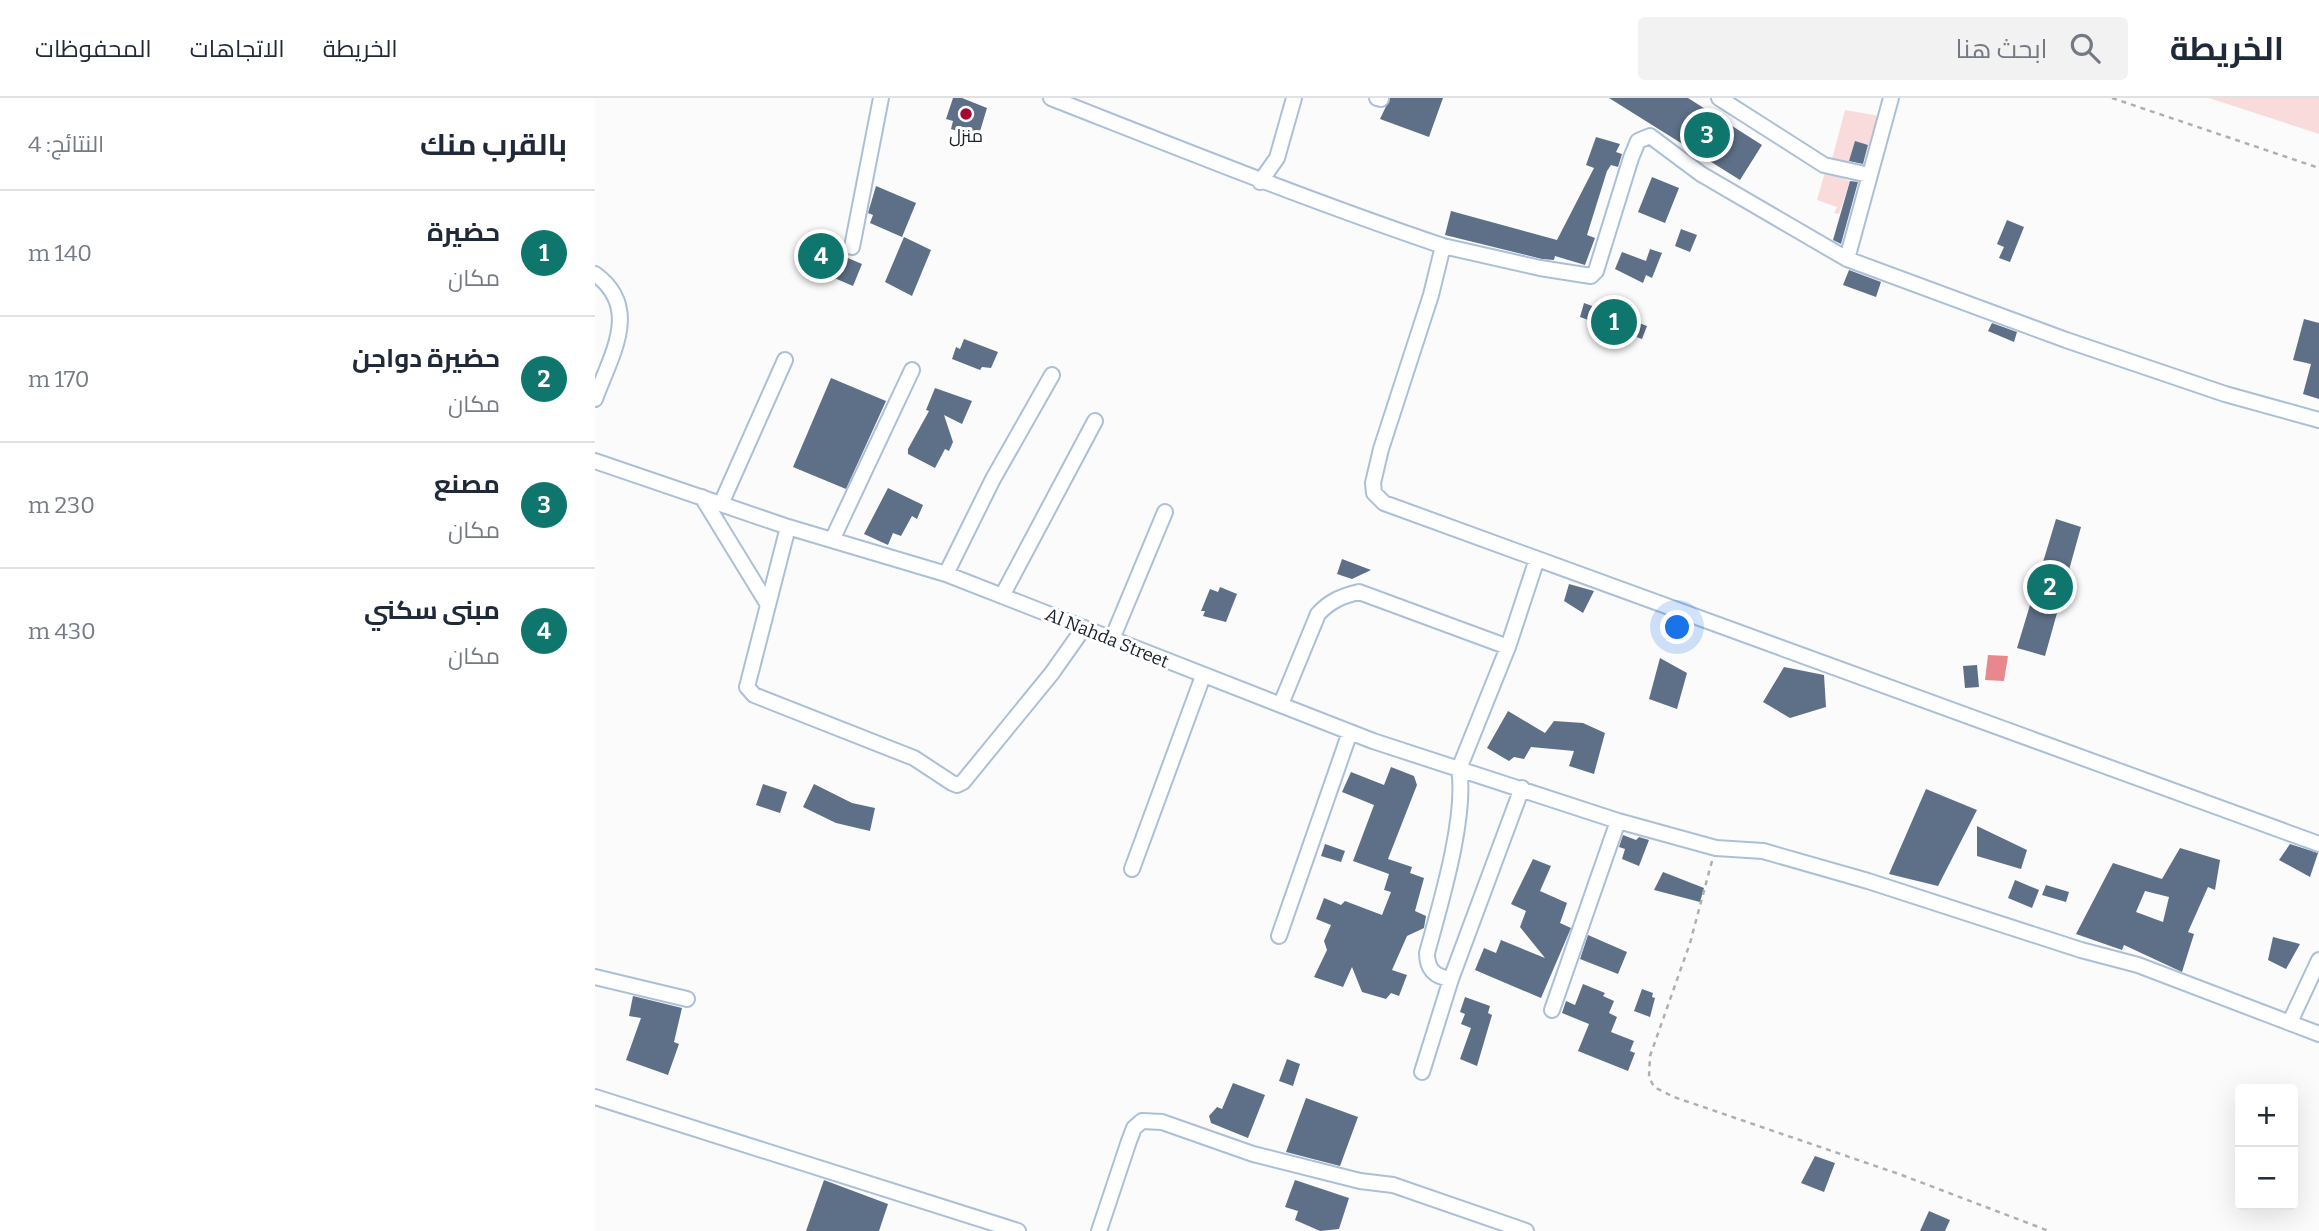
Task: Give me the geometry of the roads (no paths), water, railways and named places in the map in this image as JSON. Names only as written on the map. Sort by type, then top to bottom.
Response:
[{"type":"street","points":[[852,247],[881,98]]},
{"type":"street","points":[[1051,98],[1181,147],[1260,182],[1443,246],[1540,268],[1591,276],[1596,271],[1638,141],[1650,136],[1701,174],[1847,259],[2066,340],[2225,394],[2319,419]]},
{"type":"street","points":[[1260,182],[1277,158],[1294,98]]},
{"type":"street","points":[[1719,98],[1824,164],[1870,175]]},
{"type":"street","points":[[1847,259],[1891,98]]},
{"type":"street","points":[[1443,246],[1431,295],[1381,449],[1373,483],[1374,493],[1384,503],[2319,844]]},
{"type":"street","points":[[595,274],[616,293],[621,311],[621,327],[595,399]]},
{"type":"street","points":[[721,504],[785,360]]},
{"type":"street","points":[[833,538],[912,370]]},
{"type":"street","points":[[946,574],[993,479],[1052,375]]},
{"type":"street","points":[[1002,596],[1095,421]]},
{"type":"street","name":"Al Nahda Street","points":[[595,461],[788,527],[833,538],[946,574],[1350,732],[1459,769],[1618,821],[1716,848],[1763,851],[1868,881],[2081,950],[2139,965],[2319,1034]]},
{"type":"street","points":[[702,497],[767,603]]},
{"type":"street","points":[[1112,639],[1165,512]]},
{"type":"street","points":[[788,527],[747,677],[747,687],[754,695],[914,758],[957,785],[1052,673],[1083,629]]},
{"type":"street","points":[[1451,979],[1432,973],[1427,964],[1427,953],[1450,867],[1462,785],[1459,769],[1508,647],[1537,559]]},
{"type":"street","points":[[1281,705],[1318,614],[1327,604],[1343,595],[1359,592],[1508,647]]},
{"type":"street","points":[[1132,869],[1203,676]]},
{"type":"street","points":[[1279,936],[1350,732]]},
{"type":"street","points":[[1422,1072],[1451,979],[1522,788]]},
{"type":"street","points":[[1552,1010],[1618,821]]},
{"type":"street","points":[[2290,1022],[2319,960]]},
{"type":"street","points":[[595,977],[687,999]]},
{"type":"street","points":[[595,1097],[1018,1231]]},
{"type":"street","points":[[1099,1231],[1133,1128],[1142,1121],[1162,1122],[1253,1154],[1360,1181],[1393,1185],[1526,1231]]},
{"type":"place","name":"منزل","points":[[966,114]]},
{"type":"place","name":"مصنع","points":[[1707,135]]},
{"type":"place","name":"مبنى سكني","points":[[821,256]]},
{"type":"place","name":"حضيرة","points":[[1614,322]]},
{"type":"place","name":"حضيرة دواجن","points":[[2050,587]]}]
